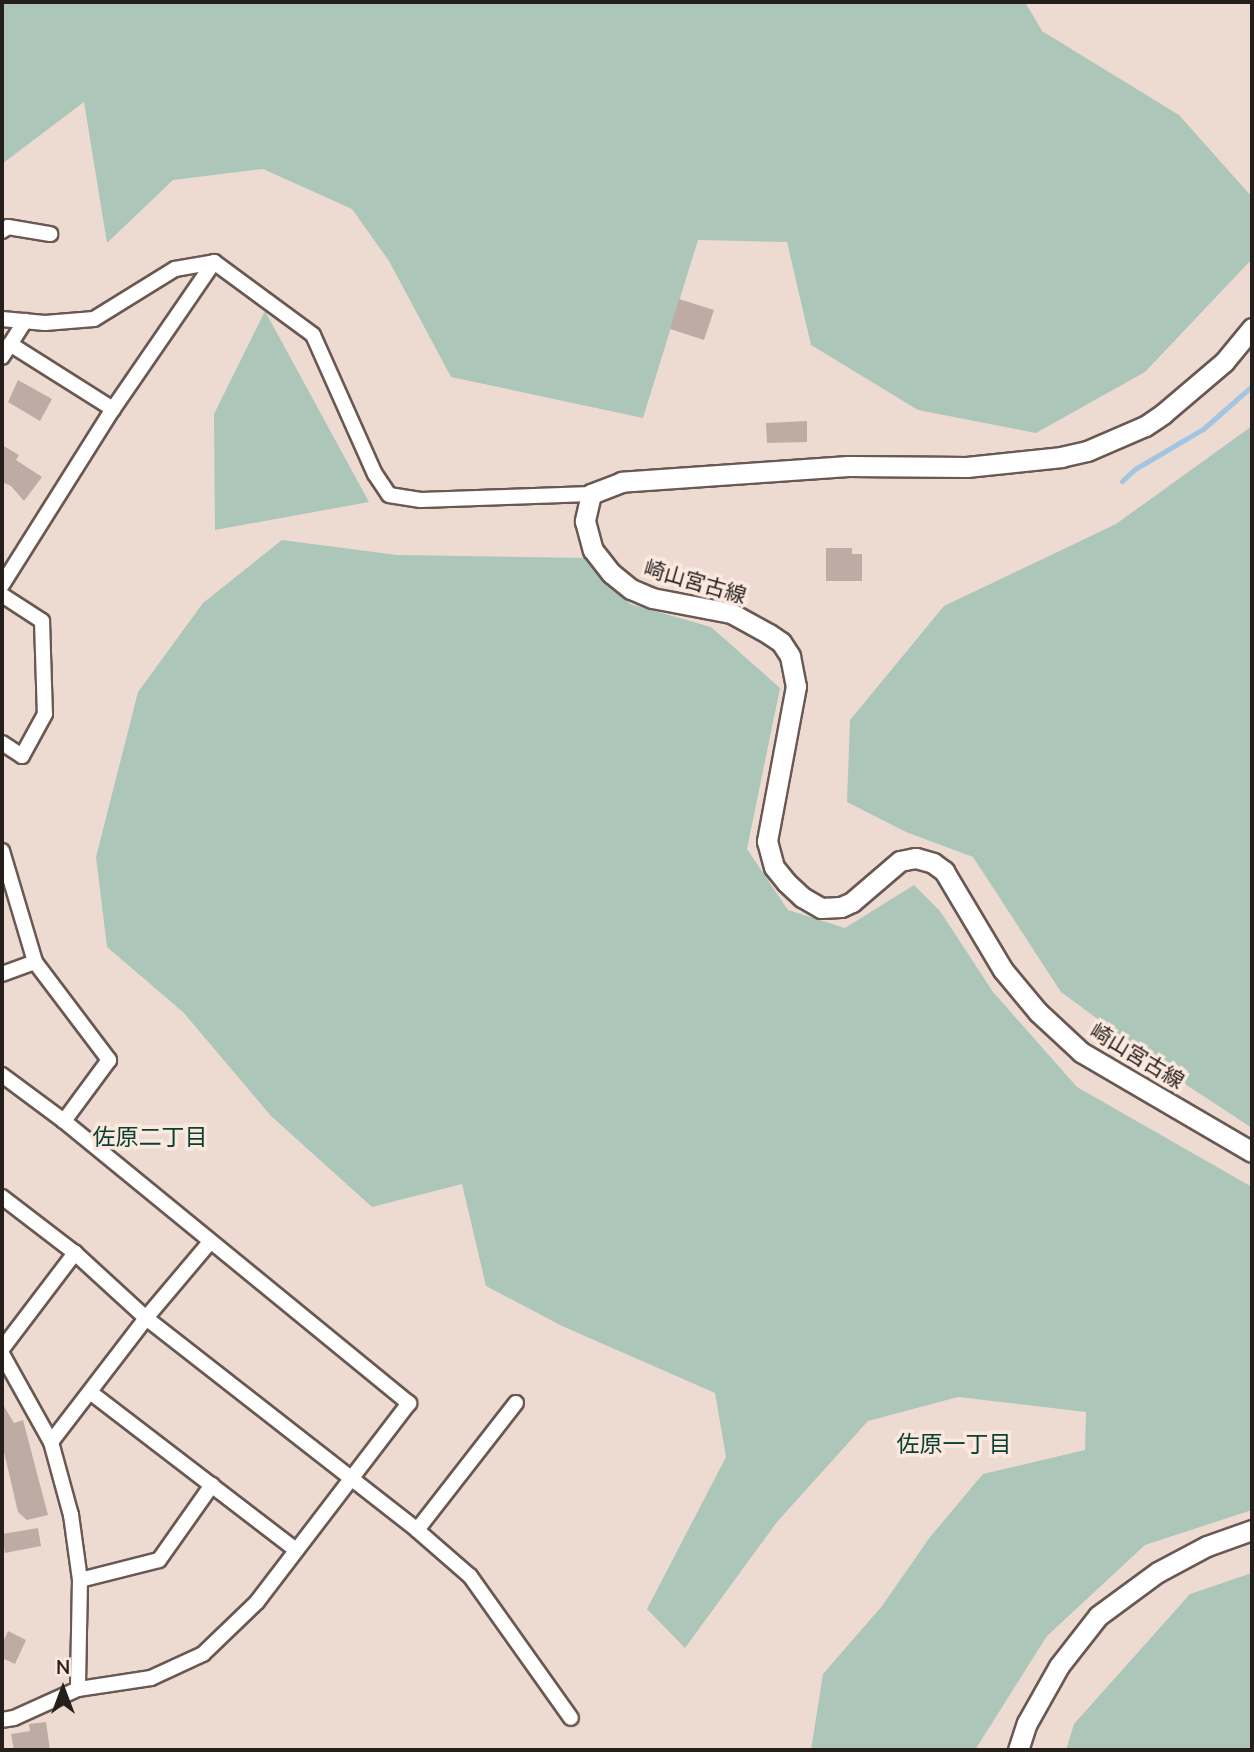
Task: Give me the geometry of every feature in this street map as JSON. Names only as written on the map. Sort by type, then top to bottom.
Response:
[{"type":"main road","points":[[591,494],[622,482],[640,480],[848,466],[967,467],[1087,452],[1145,426],[1163,414],[1224,362],[1252,328]]},
{"type":"main road","name":"崎山宮古線","points":[[591,494],[587,501],[586,533],[593,550],[611,573],[631,589],[652,598],[731,614],[769,634],[790,656],[796,686],[767,841],[774,867],[786,882],[802,897],[821,908],[841,907],[852,902],[900,861],[916,858],[933,863],[944,871],[1003,970],[1038,1012],[1082,1052],[1252,1152]]},
{"type":"main road","points":[[1018,1750],[1027,1723],[1059,1666],[1098,1616],[1158,1572],[1207,1546],[1252,1531]]},
{"type":"street","points":[[2,231],[8,227],[50,234]]},
{"type":"street","points":[[2,585],[7,566],[214,262]]},
{"type":"street","points":[[2,319],[94,319],[175,269],[214,262],[313,335],[376,474],[390,495],[421,500],[591,494]]},
{"type":"street","points":[[25,321],[6,351],[113,409]]},
{"type":"street","points":[[2,595],[42,621],[45,714],[22,756],[2,743]]},
{"type":"street","points":[[2,851],[6,879],[35,962],[109,1060],[64,1121]]},
{"type":"street","points":[[2,974],[35,962]]},
{"type":"street","points":[[2,1720],[14,1718],[78,1689],[151,1678],[203,1654],[257,1602],[409,1403],[64,1121],[3,1078]]},
{"type":"street","points":[[2,1197],[75,1253],[146,1318],[417,1530],[482,1590],[571,1718]]},
{"type":"street","points":[[51,1442],[146,1318],[210,1242]]},
{"type":"street","points":[[75,1253],[2,1351],[51,1442],[71,1515],[80,1580],[78,1689]]},
{"type":"street","points":[[90,1392],[296,1550]]},
{"type":"street","points":[[417,1530],[516,1403]]},
{"type":"street","points":[[80,1580],[159,1560],[212,1485]]},
{"type":"green space","points":[[2,2],[1025,2],[1042,31],[1179,115],[1252,197],[1252,259],[1145,372],[1036,433],[918,410],[811,345],[787,242],[698,240],[643,418],[451,377],[389,261],[352,209],[263,169],[173,180],[107,243],[84,102],[2,164]]},
{"type":"green space","points":[[265,311],[369,502],[215,530],[214,414]]},
{"type":"green space","points":[[1252,426],[1252,1128],[1188,1086],[1061,992],[973,857],[906,832],[847,802],[850,720],[944,606],[1116,524]]},
{"type":"green space","points":[[282,540],[397,555],[589,558],[630,604],[711,627],[780,688],[747,849],[788,910],[845,928],[914,885],[940,911],[993,992],[1077,1087],[1252,1187],[1252,1510],[1145,1545],[1047,1636],[975,1750],[811,1750],[823,1674],[882,1606],[930,1537],[983,1474],[1085,1450],[1086,1412],[958,1397],[868,1421],[777,1522],[685,1648],[647,1609],[726,1457],[715,1393],[562,1326],[486,1286],[462,1184],[372,1207],[271,1116],[183,1012],[107,947],[96,857],[138,692],[203,603]]},
{"type":"green space","points":[[1252,1573],[1252,1750],[1066,1750],[1074,1724],[1190,1594]]},
{"type":"building","points":[[679,299],[714,310],[704,340],[670,329]]},
{"type":"building","points":[[18,380],[52,399],[40,421],[8,402]]},
{"type":"building","points":[[807,421],[807,442],[767,443],[766,423]]},
{"type":"building","points":[[2,445],[19,455],[16,460],[42,477],[24,501],[11,486],[2,482]]},
{"type":"building","points":[[826,548],[852,548],[852,554],[862,554],[862,581],[826,581]]},
{"type":"building","points":[[2,1403],[14,1423],[23,1420],[48,1515],[27,1520],[18,1512],[4,1452],[2,1453]]},
{"type":"building","points":[[38,1528],[41,1546],[5,1553],[2,1534]]},
{"type":"building","points":[[8,1631],[26,1640],[15,1664],[2,1658],[2,1645]]},
{"type":"building","points":[[46,1722],[50,1750],[14,1750],[11,1734],[30,1731],[29,1724]]},
{"type":"waterway","points":[[1122,481],[1135,469],[1203,429],[1252,386]]},
{"type":"district","name":"佐原二丁目","points":[[150,1138]]},
{"type":"district","name":"佐原一丁目","points":[[954,1445]]}]
